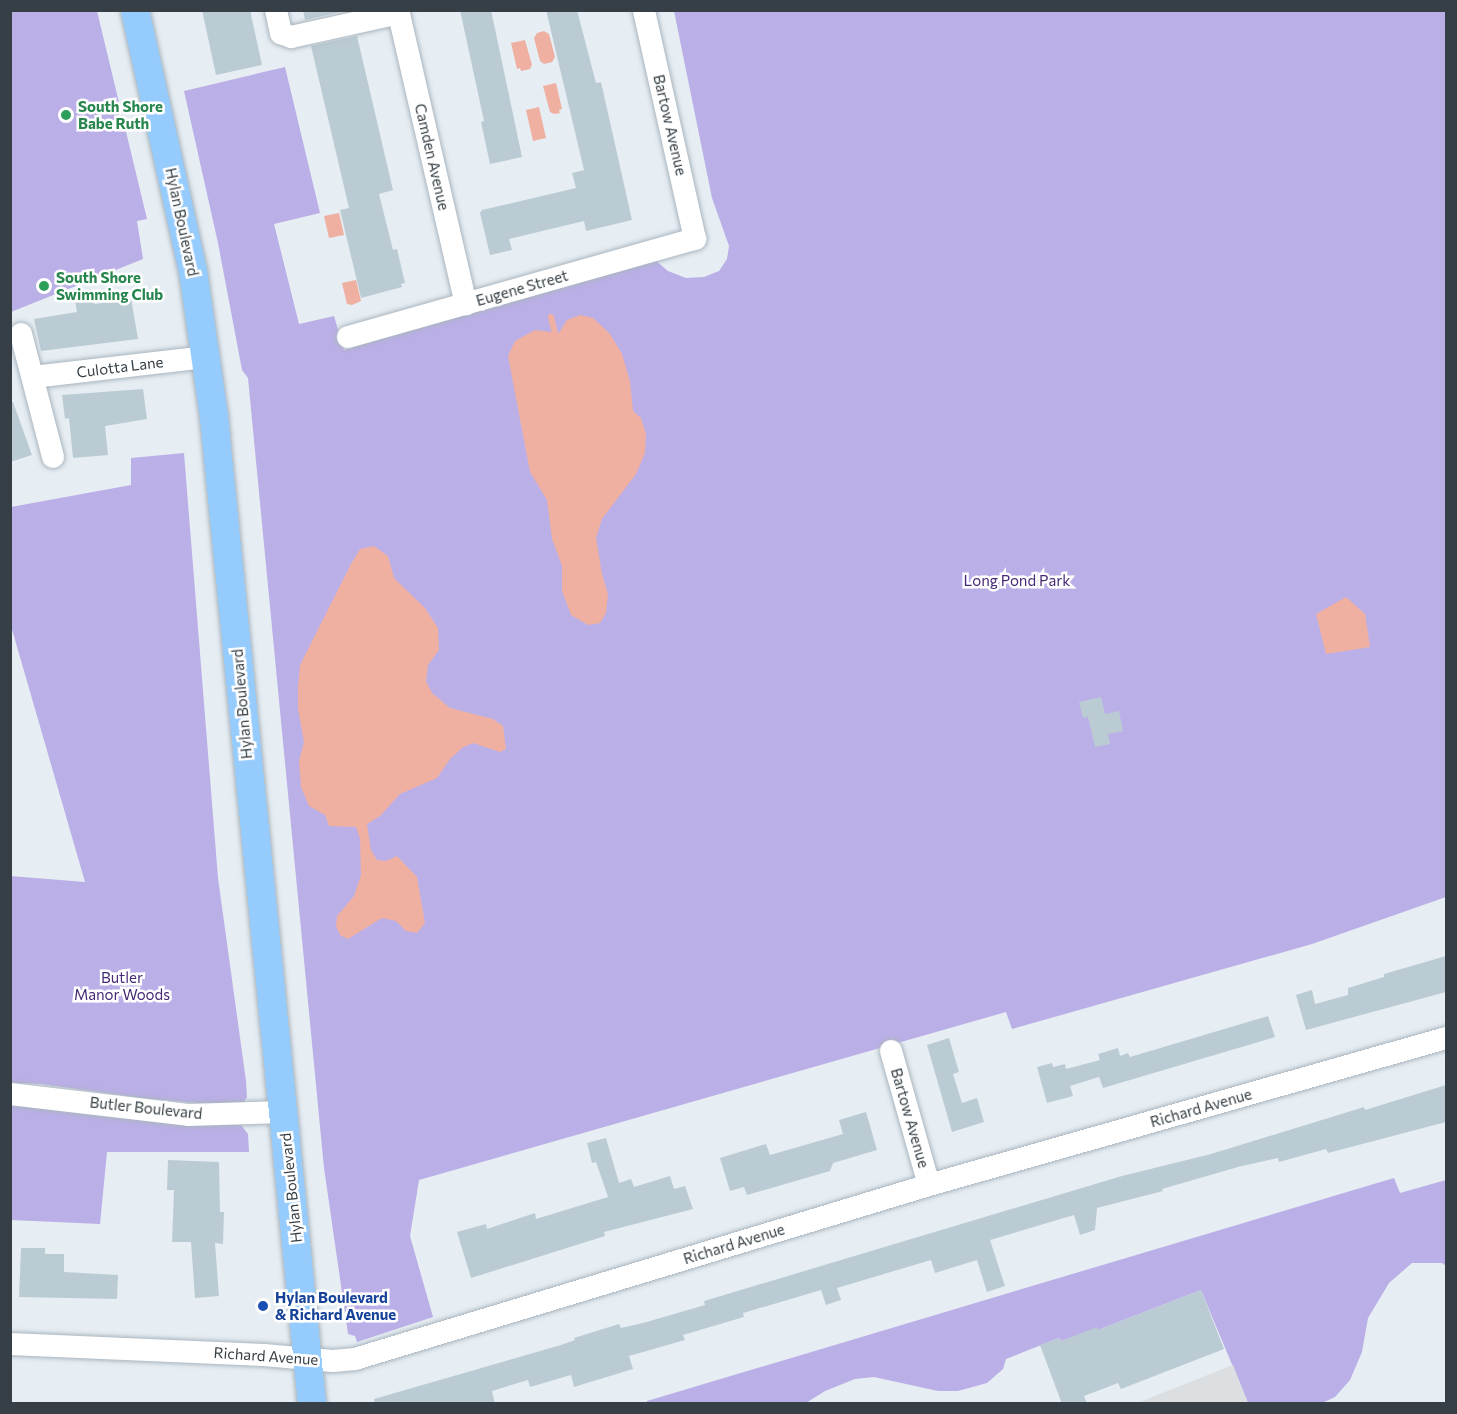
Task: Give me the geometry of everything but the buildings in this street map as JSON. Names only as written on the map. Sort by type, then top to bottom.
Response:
[{"type":"main road","name":"Hylan Boulevard","points":[[135,10],[193,271],[207,357],[312,1404]]},
{"type":"street","points":[[276,10],[281,33],[291,37],[399,12]]},
{"type":"street","name":"Bartow Avenue","points":[[644,10],[695,239]]},
{"type":"street","name":"Camden Avenue","points":[[399,12],[466,304]]},
{"type":"street","name":"Eugene Street","points":[[348,337],[695,239]]},
{"type":"street","points":[[21,334],[53,458]]},
{"type":"street","name":"Culotta Lane","points":[[33,377],[207,357]]},
{"type":"street","name":"Richard Avenue","points":[[10,1344],[264,1354],[307,1359],[355,1359],[929,1185],[1446,1038]]},
{"type":"street","name":"Bartow Avenue","points":[[891,1051],[929,1185]]},
{"type":"street","name":"Butler Boulevard","points":[[10,1094],[188,1115],[283,1112]]},
{"type":"green space","name":"South Shore Babe Ruth","points":[[10,11],[97,11],[147,219],[137,221],[143,259],[11,312]]},
{"type":"green space","name":"Long Pond Park","points":[[674,11],[1446,11],[1446,897],[1312,944],[1012,1029],[1006,1012],[419,1180],[410,1236],[433,1317],[357,1342],[355,1336],[348,1334],[324,1168],[248,378],[242,370],[218,243],[184,91],[285,67],[320,213],[274,224],[299,324],[334,316],[344,350],[655,260],[668,271],[686,278],[704,277],[719,271],[727,259],[729,246],[712,198]]},
{"type":"green space","name":"Butler Manor Woods","points":[[184,453],[218,878],[246,1081],[247,1097],[243,1104],[235,1106],[150,1099],[40,1084],[11,1083],[10,876],[85,882],[11,626],[11,507],[131,485],[131,458]]},
{"type":"green space","points":[[10,1101],[241,1125],[248,1134],[249,1152],[107,1152],[100,1224],[11,1220]]},
{"type":"green space","points":[[1394,1178],[1400,1193],[1446,1180],[1446,1266],[1442,1263],[1412,1263],[1389,1283],[1368,1318],[1362,1352],[1350,1380],[1335,1397],[1322,1403],[1248,1403],[1201,1290],[1098,1330],[1061,1341],[1059,1338],[1006,1359],[1003,1369],[987,1383],[958,1391],[938,1391],[874,1377],[855,1379],[825,1391],[806,1403],[647,1404],[647,1401]]},
{"type":"shaded area","points":[[544,31],[549,34],[555,57],[552,62],[544,64],[540,61],[534,38],[537,33]]},
{"type":"shaded area","points":[[525,40],[532,65],[530,69],[521,71],[520,68],[517,69],[511,43]]},
{"type":"shaded area","points":[[556,83],[562,109],[559,110],[560,113],[554,114],[550,112],[543,86]]},
{"type":"shaded area","points":[[539,107],[546,138],[533,141],[526,110]]},
{"type":"shaded area","points":[[339,213],[344,235],[329,238],[324,216]]},
{"type":"shaded area","points":[[356,280],[361,301],[352,305],[347,304],[342,283]]},
{"type":"shaded area","points":[[580,315],[593,318],[610,334],[622,354],[630,381],[633,411],[641,418],[646,434],[645,453],[636,474],[602,519],[596,538],[608,594],[606,613],[600,623],[588,625],[571,615],[562,591],[562,566],[552,539],[547,500],[530,472],[508,356],[515,341],[535,330],[559,333],[567,320]]},
{"type":"shaded area","points":[[374,546],[388,556],[394,578],[425,608],[438,628],[439,650],[428,665],[426,681],[432,693],[450,708],[493,719],[503,726],[506,749],[500,752],[473,743],[462,748],[450,759],[437,778],[400,794],[380,816],[367,824],[371,850],[377,860],[386,861],[397,856],[417,877],[425,923],[417,933],[406,931],[396,921],[382,918],[348,939],[340,935],[336,926],[337,916],[354,896],[361,875],[360,839],[356,827],[329,826],[325,815],[309,806],[301,787],[299,761],[304,742],[298,709],[298,687],[300,665],[351,564],[360,549]]},
{"type":"shaded area","points":[[1346,597],[1365,614],[1370,647],[1326,654],[1316,614]]},
{"type":"shaded area","points":[[1233,1365],[1248,1403],[1137,1403]]},
{"type":"waterway","points":[[551,317],[555,333]]},
{"type":"place","name":"South Shore Babe Ruth","points":[[66,115]]},
{"type":"place","name":"South Shore Swimming Club","points":[[44,286]]},
{"type":"place","name":"Hylan Boulevard & Richard Avenue","points":[[263,1306]]}]
